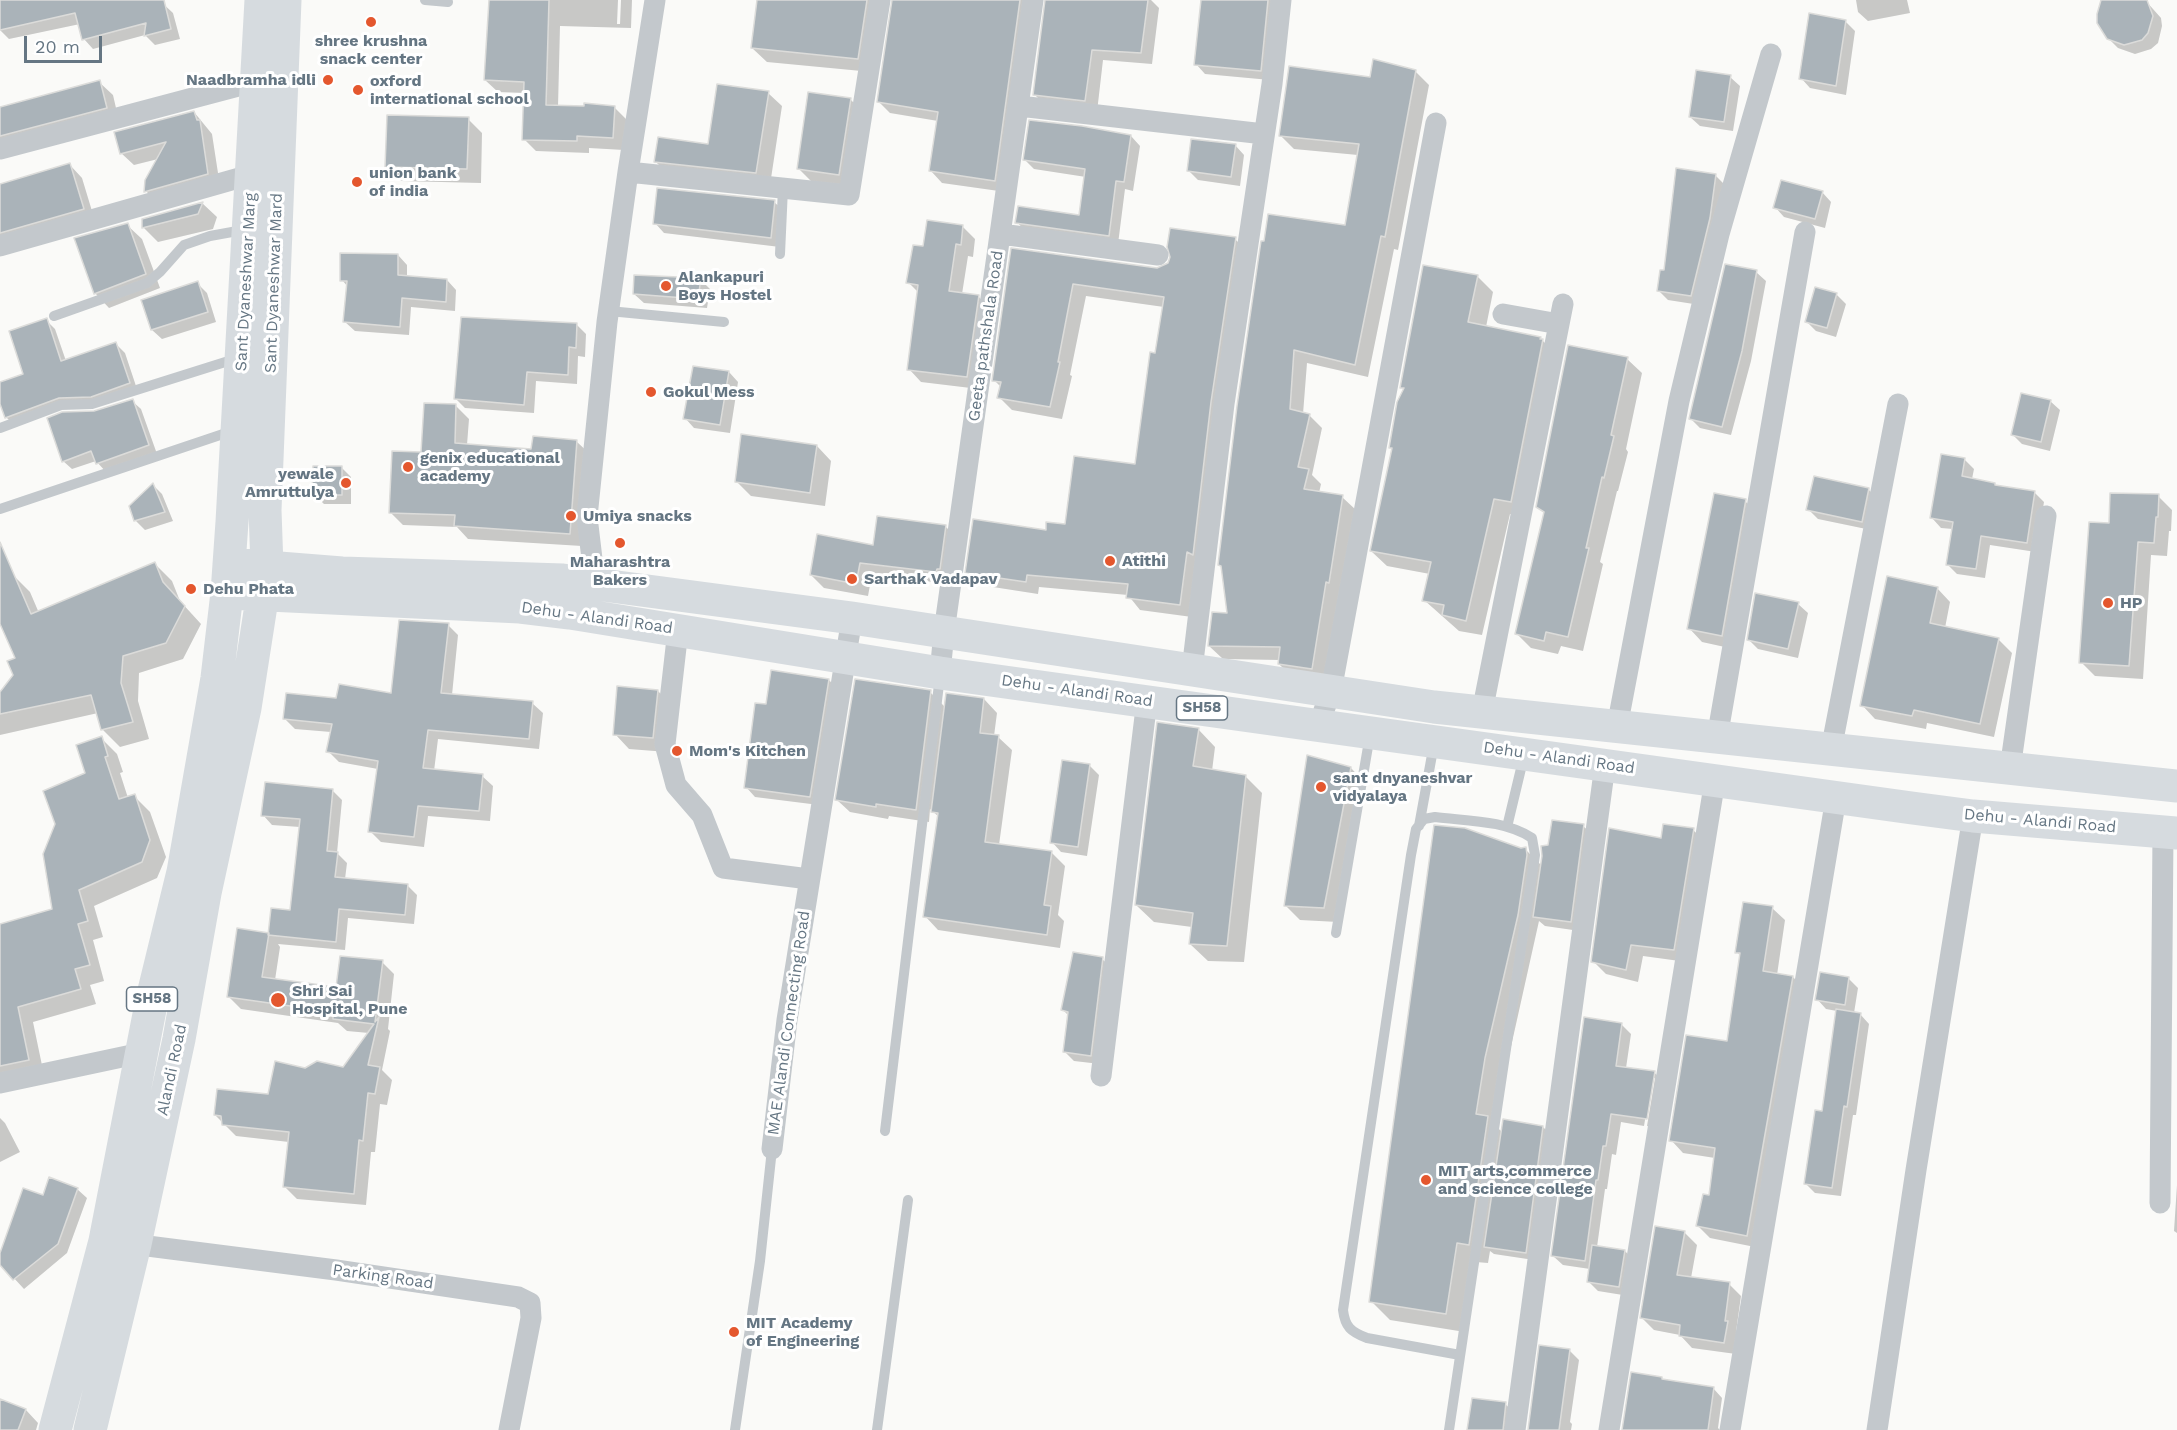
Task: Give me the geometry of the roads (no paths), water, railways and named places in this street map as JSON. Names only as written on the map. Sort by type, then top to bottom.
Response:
[{"type":"main road","name":"Sant Dyaneshwar Marg","points":[[228,579],[238,429],[256,357],[261,273],[249,228],[265,173],[269,80],[261,0]]},
{"type":"main road","points":[[269,80],[285,0]]},
{"type":"main road","name":"Sant Dyaneshwar Mard","points":[[261,273],[265,173]]},
{"type":"main road","name":"Sant Dyaneshwar Mard","points":[[256,357],[265,510],[266,581]]},
{"type":"main road","name":"Dehu - Alandi Road","points":[[266,581],[342,573],[511,578],[595,584],[852,618],[1434,707],[2177,786]]},
{"type":"main road","name":"Dehu - Alandi Road","points":[[228,579],[570,613],[940,673],[1370,731],[1836,798],[1973,816],[2170,833]]},
{"type":"main road","name":"SH58","points":[[54,1430],[120,1243],[141,1053],[183,872],[217,678],[228,579]]},
{"type":"main road","name":"Alandi Road","points":[[90,1430],[120,1243],[179,1039],[205,893],[245,708],[266,581]]},
{"type":"street","points":[[595,584],[587,517],[609,311],[655,0]]},
{"type":"street","points":[[628,171],[849,195],[880,0]]},
{"type":"street","name":"Geeta pathshala Road","points":[[940,673],[1033,0]]},
{"type":"street","points":[[1192,670],[1224,404],[1264,134],[1281,0]]},
{"type":"street","points":[[1617,727],[1679,401],[1719,234],[1771,54]]},
{"type":"street","points":[[0,149],[269,80]]},
{"type":"street","points":[[1019,106],[1264,134]]},
{"type":"street","points":[[1319,724],[1331,691],[1436,123]]},
{"type":"street","points":[[0,246],[265,173]]},
{"type":"street","points":[[1717,738],[1805,232]]},
{"type":"street","points":[[1001,234],[1158,255]]},
{"type":"street","points":[[1482,712],[1561,314],[1503,315]]},
{"type":"street","points":[[1831,750],[1899,404]]},
{"type":"street","points":[[2010,769],[2046,516]]},
{"type":"street","name":"MAE Alandi Connecting Road","points":[[772,1149],[787,1020],[852,618]]},
{"type":"street","points":[[678,630],[665,744],[676,785],[702,815],[723,868],[809,879]]},
{"type":"street","points":[[1101,1076],[1147,700]]},
{"type":"street","points":[[1515,1430],[1605,765]]},
{"type":"street","points":[[1609,1430],[1714,780]]},
{"type":"street","points":[[1730,1430],[1836,798]]},
{"type":"street","points":[[1877,1430],[1973,816]]},
{"type":"street","points":[[2160,1203],[2170,833]]},
{"type":"street","points":[[0,1083],[141,1053]]},
{"type":"street","name":"Parking Road","points":[[120,1243],[336,1270],[518,1297],[530,1303],[531,1318],[509,1430]]},
{"type":"lane","points":[[425,0],[448,2]]},
{"type":"lane","points":[[780,254],[783,188]]},
{"type":"lane","points":[[54,316],[147,283],[184,245],[210,236],[249,228]]},
{"type":"lane","points":[[609,311],[724,322]]},
{"type":"lane","points":[[0,428],[61,405],[92,404],[256,357]]},
{"type":"lane","points":[[0,509],[238,429]]},
{"type":"lane","points":[[885,1131],[940,673]]},
{"type":"lane","points":[[1336,933],[1370,731]]},
{"type":"lane","points":[[1435,741],[1411,855],[1343,1310],[1345,1323],[1353,1333],[1367,1338],[1460,1355]]},
{"type":"lane","points":[[1507,827],[1525,753]]},
{"type":"lane","points":[[1418,827],[1424,819],[1435,817],[1507,827],[1524,832],[1532,838],[1535,855],[1449,1430]]},
{"type":"lane","name":"MAE Alandi Connecting Road","points":[[735,1430],[760,1261],[772,1149]]},
{"type":"lane","points":[[877,1430],[908,1200]]},
{"type":"place","name":"shree krushna snack center","points":[[371,22]]},
{"type":"place","name":"Naadbramha idli","points":[[328,80]]},
{"type":"place","name":"oxford international school","points":[[358,90]]},
{"type":"place","name":"union bank of india","points":[[357,182]]},
{"type":"place","name":"Alankapuri Boys Hostel","points":[[666,286]]},
{"type":"place","name":"Gokul Mess","points":[[651,392]]},
{"type":"place","name":"genix educational academy","points":[[408,467]]},
{"type":"place","name":"yewale Amruttulya","points":[[346,483]]},
{"type":"place","name":"Umiya snacks","points":[[571,516]]},
{"type":"place","name":"Maharashtra Bakers","points":[[620,543]]},
{"type":"place","name":"Atithi","points":[[1110,561]]},
{"type":"place","name":"Sarthak Vadapav","points":[[852,579]]},
{"type":"place","name":"Dehu Phata","points":[[191,589]]},
{"type":"place","name":"HP","points":[[2108,603]]},
{"type":"place","name":"Mom's Kitchen","points":[[677,751]]},
{"type":"place","name":"sant dnyaneshvar vidyalaya","points":[[1321,787]]},
{"type":"place","name":"Shri Sai Hospital, Pune","points":[[278,1000]]},
{"type":"place","name":"MIT arts,commerce and science college","points":[[1426,1180]]},
{"type":"place","name":"MIT Academy of Engineering","points":[[734,1332]]}]
